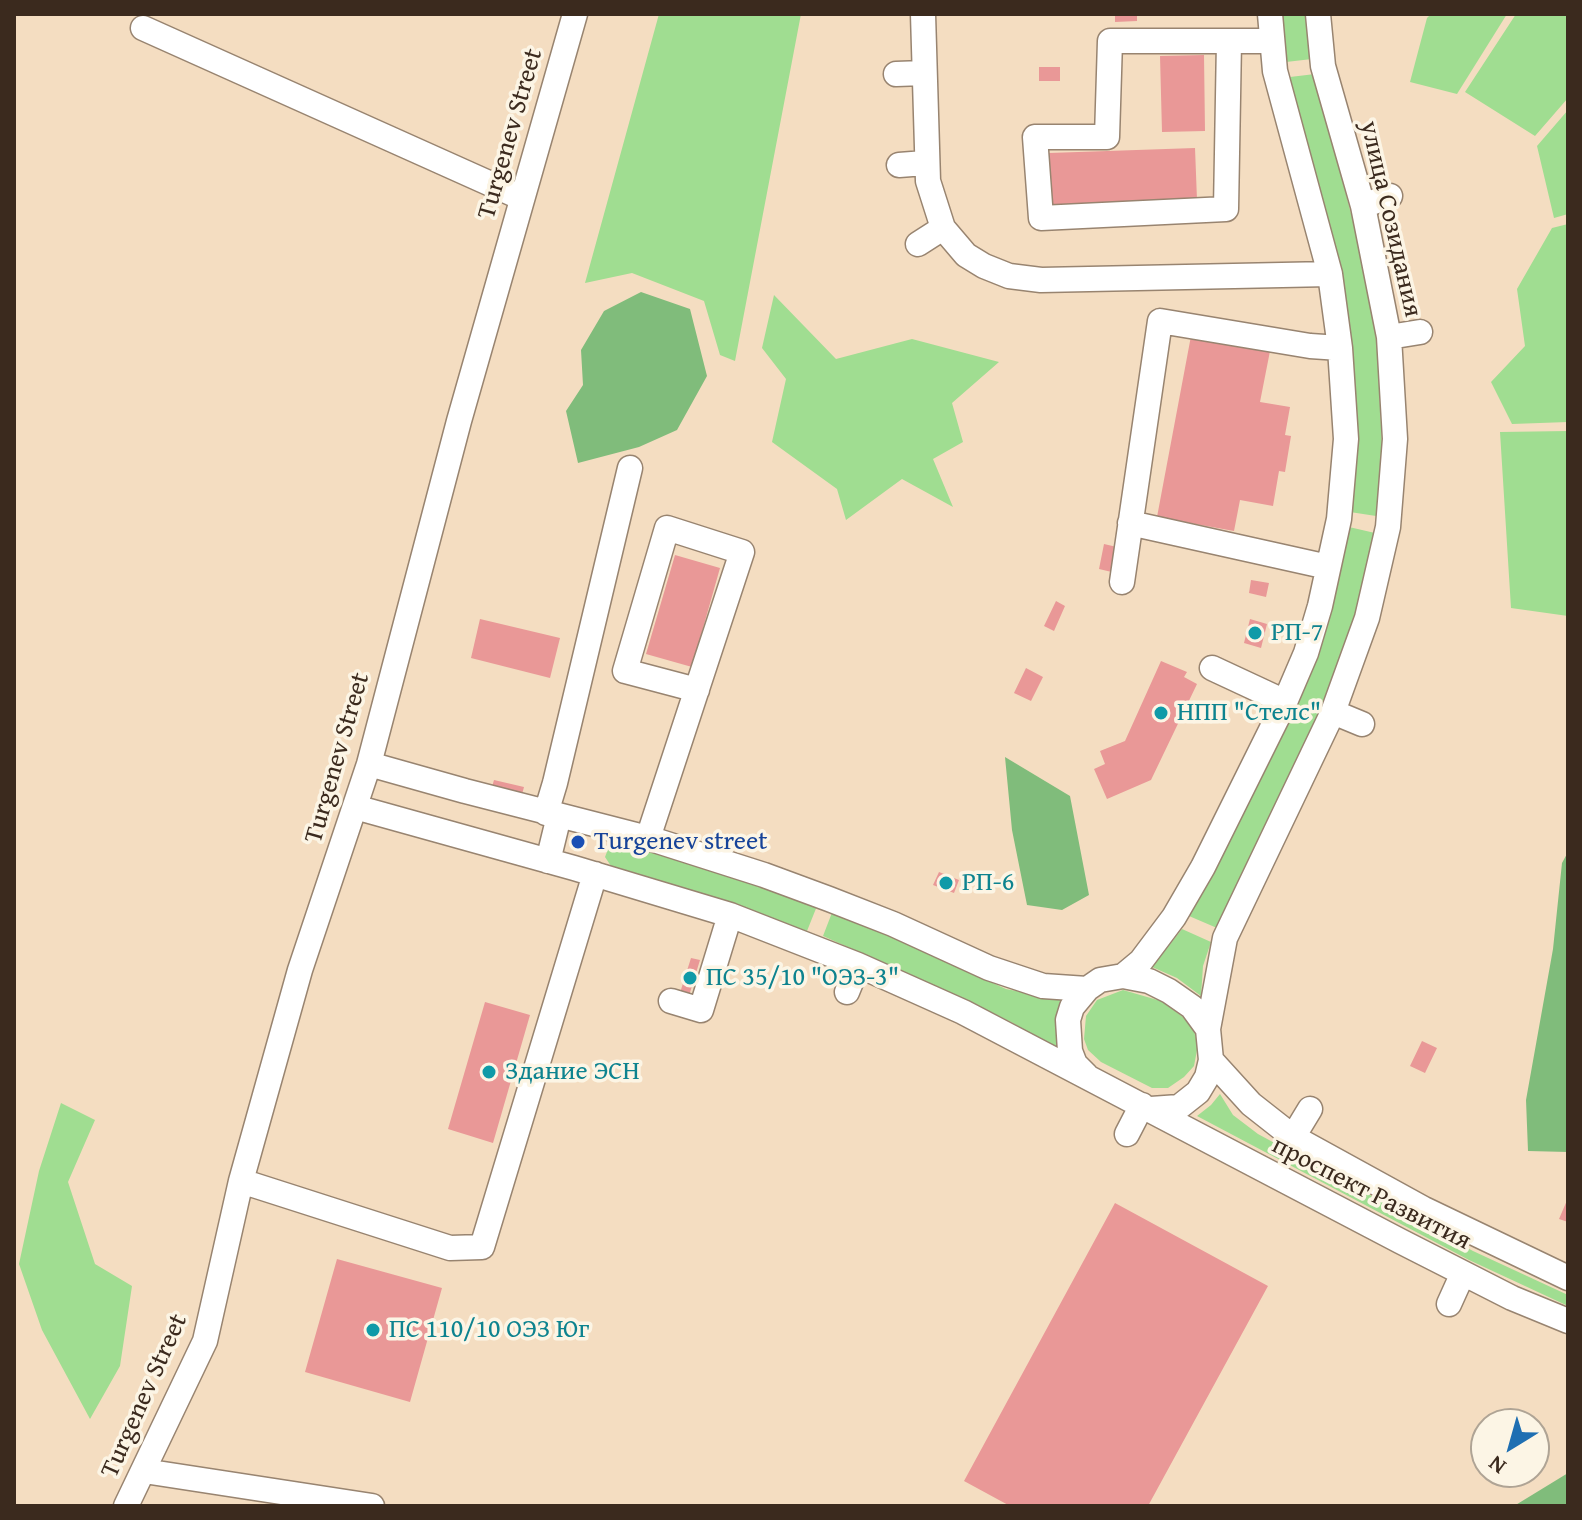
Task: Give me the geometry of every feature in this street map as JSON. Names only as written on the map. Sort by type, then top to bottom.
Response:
[{"type":"street","name":"Turgenev Street","points":[[126,1506],[205,1341],[241,1181],[300,970],[369,764],[459,421],[575,14]]},
{"type":"street","points":[[923,14],[925,163],[933,203],[943,228],[966,255],[1009,276],[1069,280],[1330,274]]},
{"type":"street","points":[[1123,976],[1141,961],[1174,917],[1203,867],[1285,702],[1306,653],[1339,519],[1346,439],[1340,348],[1330,274],[1275,71],[1270,14]]},
{"type":"street","name":"улица Созидания","points":[[1208,1029],[1225,938],[1333,712],[1367,618],[1388,527],[1395,439],[1389,337],[1363,206],[1323,66],[1318,14]]},
{"type":"street","points":[[143,28],[522,198]]},
{"type":"street","points":[[1229,41],[1226,209],[1041,218],[1035,137],[1107,137],[1110,41],[1229,41],[1272,41]]},
{"type":"street","points":[[896,74],[924,73]]},
{"type":"street","points":[[899,165],[925,163]]},
{"type":"street","points":[[1363,206],[1390,196]]},
{"type":"street","points":[[918,244],[943,228]]},
{"type":"street","points":[[1122,582],[1160,321],[1310,346],[1340,348]]},
{"type":"street","points":[[1389,337],[1420,332]]},
{"type":"street","points":[[548,861],[555,783],[630,468]]},
{"type":"street","points":[[1130,523],[1328,567]]},
{"type":"street","points":[[648,838],[697,690],[742,552],[667,528],[625,671],[697,690]]},
{"type":"street","points":[[1212,668],[1285,702]]},
{"type":"street","points":[[1333,712],[1362,724]]},
{"type":"street","points":[[369,764],[648,838],[829,899],[1002,973],[1043,986],[1087,989]]},
{"type":"street","points":[[355,807],[730,915],[858,965],[963,1012],[1091,1079],[1146,1107],[1179,1107],[1198,1092],[1207,1077],[1211,1060],[1208,1029],[1192,1007],[1149,981],[1123,976],[1100,980],[1087,989],[1072,1007],[1068,1020],[1068,1037],[1075,1064],[1091,1079]]},
{"type":"street","points":[[241,1181],[450,1248],[482,1247],[595,874]]},
{"type":"street","points":[[671,1001],[701,1010],[730,915]]},
{"type":"street","points":[[847,992],[858,965]]},
{"type":"street","name":"проспект Развития","points":[[1211,1060],[1251,1104],[1293,1137],[1424,1209],[1568,1278]]},
{"type":"street","points":[[1127,1134],[1146,1107]]},
{"type":"street","name":"проспект Развития","points":[[1146,1107],[1463,1273],[1568,1321]]},
{"type":"street","points":[[1293,1137],[1310,1109]]},
{"type":"street","points":[[1449,1304],[1463,1273]]},
{"type":"street","points":[[144,1471],[372,1506]]},
{"type":"green space","points":[[659,14],[801,14],[735,361],[720,355],[704,301],[632,273],[585,283]]},
{"type":"green space","points":[[1282,14],[1307,14],[1312,59],[1286,62]]},
{"type":"green space","points":[[1431,14],[1507,14],[1457,94],[1410,82],[1427,18]]},
{"type":"green space","points":[[1516,14],[1568,14],[1568,98],[1535,136],[1465,92]]},
{"type":"green space","points":[[1315,74],[1366,272],[1377,346],[1382,446],[1376,516],[1350,512],[1307,155],[1290,77]]},
{"type":"green space","points":[[1568,110],[1568,214],[1554,218],[1537,146]]},
{"type":"green space","points":[[1568,224],[1568,422],[1512,424],[1491,382],[1525,346],[1517,289],[1552,228]]},
{"type":"green space","points":[[641,292],[690,309],[707,376],[677,430],[639,447],[578,463],[566,411],[583,385],[581,350],[604,311]]},
{"type":"green space","points":[[774,295],[836,359],[912,339],[999,362],[952,403],[963,442],[933,459],[953,507],[902,479],[846,520],[837,489],[772,442],[786,379],[762,348]]},
{"type":"green space","points":[[1568,431],[1568,616],[1511,608],[1500,432]]},
{"type":"green space","points":[[1349,527],[1375,533],[1356,616],[1318,721],[1217,928],[1189,916],[1212,872]]},
{"type":"green space","points":[[1005,757],[1070,796],[1089,895],[1062,910],[1027,905],[1012,830]]},
{"type":"green space","points":[[616,840],[743,878],[817,906],[807,931],[611,866],[605,857],[610,844]]},
{"type":"green space","points":[[1568,852],[1568,1152],[1528,1151],[1526,1100],[1553,949],[1562,863]]},
{"type":"green space","points":[[833,910],[1006,989],[1063,1000],[1058,1019],[1057,1050],[1013,1023],[964,999],[823,936]]},
{"type":"green space","points":[[1182,929],[1211,942],[1203,966],[1201,996],[1177,978],[1152,967]]},
{"type":"green space","points":[[1123,990],[1161,1001],[1183,1017],[1194,1031],[1198,1045],[1194,1066],[1168,1088],[1152,1088],[1101,1062],[1088,1050],[1084,1039],[1086,1016],[1097,1000]]},
{"type":"green space","points":[[1220,1094],[1233,1115],[1258,1134],[1473,1251],[1568,1295],[1568,1306],[1469,1260],[1197,1116]]},
{"type":"green space","points":[[61,1103],[95,1120],[68,1182],[95,1264],[132,1286],[120,1366],[90,1419],[42,1330],[19,1264],[39,1171]]},
{"type":"green space","points":[[1568,1473],[1568,1506],[1514,1506],[1543,1488],[1550,1488],[1550,1484]]},
{"type":"building","points":[[1115,14],[1137,14],[1137,21],[1115,22]]},
{"type":"building","points":[[1204,55],[1205,131],[1162,132],[1160,56]]},
{"type":"building","points":[[1039,67],[1060,67],[1060,81],[1039,81]]},
{"type":"building","points":[[1195,148],[1197,200],[1051,205],[1049,153]]},
{"type":"building","points":[[1191,336],[1270,351],[1260,402],[1290,407],[1285,435],[1291,436],[1285,472],[1279,471],[1273,506],[1240,500],[1234,531],[1157,517]]},
{"type":"building","points":[[1104,544],[1121,548],[1116,573],[1099,569]]},
{"type":"building","points":[[675,555],[720,568],[692,667],[646,654]]},
{"type":"building","points":[[1251,580],[1269,583],[1266,597],[1249,593]]},
{"type":"building","points":[[1056,601],[1065,606],[1054,631],[1044,626]]},
{"type":"building","points":[[480,619],[560,638],[550,678],[471,658]]},
{"type":"building","name":"РП-7","points":[[1250,619],[1267,624],[1261,648],[1244,643]]},
{"type":"building","name":"НПП \"Стелс\"","points":[[1161,661],[1187,672],[1184,677],[1197,684],[1151,780],[1107,799],[1094,769],[1105,764],[1100,751],[1125,741]]},
{"type":"building","points":[[1026,668],[1043,677],[1031,701],[1014,693]]},
{"type":"building","points":[[494,780],[524,787],[520,802],[490,794]]},
{"type":"building","name":"РП-6","points":[[939,872],[959,880],[954,893],[933,885]]},
{"type":"building","name":"ПС 35/10 \"ОЭЗ-3\"","points":[[691,958],[700,960],[688,999],[679,996]]},
{"type":"building","name":"Здание ЭСН","points":[[485,1002],[530,1015],[493,1143],[448,1129]]},
{"type":"building","points":[[1422,1041],[1437,1048],[1425,1073],[1410,1066]]},
{"type":"building","points":[[1568,1198],[1568,1222],[1559,1219]]},
{"type":"building","points":[[1115,1203],[1268,1286],[1148,1506],[1010,1506],[964,1481]]},
{"type":"building","name":"ПС 110/10 ОЭЗ Юг","points":[[337,1259],[442,1288],[410,1402],[305,1372]]},
{"type":"place","name":"РП-7","points":[[1255,633]]},
{"type":"place","name":"НПП \"Стелс\"","points":[[1161,713]]},
{"type":"place","name":"Turgenev street","points":[[578,842]]},
{"type":"place","name":"РП-6","points":[[946,883]]},
{"type":"place","name":"ПС 35/10 \"ОЭЗ-3\"","points":[[690,978]]},
{"type":"place","name":"Здание ЭСН","points":[[489,1072]]},
{"type":"place","name":"ПС 110/10 ОЭЗ Юг","points":[[373,1330]]}]
